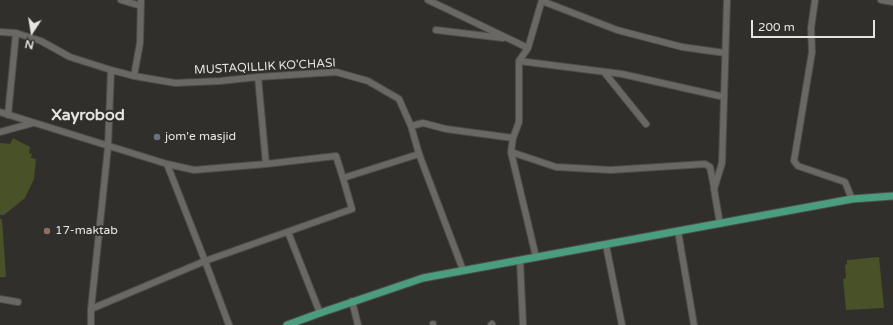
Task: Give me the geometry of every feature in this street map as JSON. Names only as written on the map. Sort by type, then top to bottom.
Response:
[{"type":"main road","points":[[288,325],[320,312],[423,278],[852,199],[893,196]]},
{"type":"street","points":[[121,0],[141,3],[140,43],[134,76]]},
{"type":"street","points":[[428,0],[528,48]]},
{"type":"street","points":[[536,256],[511,152],[513,138],[519,122],[519,62],[528,48],[542,0],[617,30],[682,47],[725,53]]},
{"type":"street","points":[[714,189],[722,163],[727,0]]},
{"type":"street","points":[[815,0],[811,28],[812,52],[794,160],[798,166],[845,182],[852,199]]},
{"type":"street","points":[[881,0],[893,2]]},
{"type":"street","points":[[436,30],[509,39]]},
{"type":"street","name":"MUSTAQILLIK KO'CHASI","points":[[0,32],[16,33],[41,41],[70,57],[111,70],[134,76],[175,83],[336,72],[368,81],[399,100],[411,126],[463,270]]},
{"type":"street","points":[[8,115],[16,33]]},
{"type":"street","points":[[519,62],[622,74],[724,97]]},
{"type":"street","points":[[90,325],[108,147],[111,70]]},
{"type":"street","points":[[604,72],[646,124]]},
{"type":"street","points":[[258,77],[266,164]]},
{"type":"street","points":[[0,112],[108,147],[194,170],[336,156],[352,209],[205,261],[91,309]]},
{"type":"street","points":[[0,132],[32,123]]},
{"type":"street","points":[[411,126],[422,123],[446,129],[513,138]]},
{"type":"street","points":[[511,152],[556,167],[611,170],[705,164],[710,167],[720,224]]},
{"type":"street","points":[[343,178],[420,154]]},
{"type":"street","points":[[167,164],[229,325]]},
{"type":"street","points":[[288,232],[320,312]]},
{"type":"street","points":[[678,232],[694,325]]},
{"type":"street","points":[[606,245],[622,325]]},
{"type":"street","points":[[520,260],[523,325]]},
{"type":"street","points":[[0,299],[18,302]]},
{"type":"street","points":[[352,301],[358,325]]},
{"type":"green space","points":[[13,138],[30,147],[29,153],[32,154],[31,158],[36,159],[34,179],[25,198],[4,215],[0,215],[0,143],[10,144]]},
{"type":"green space","points":[[0,219],[2,219],[6,277],[0,277]]},
{"type":"green space","points":[[879,257],[884,308],[846,310],[843,279],[846,278],[845,265],[847,264],[847,260]]},
{"type":"place","name":"jom'e masjid","points":[[157,137]]},
{"type":"place","name":"17-maktab","points":[[47,231]]},
{"type":"district","name":"Xayrobod","points":[[88,116]]}]
